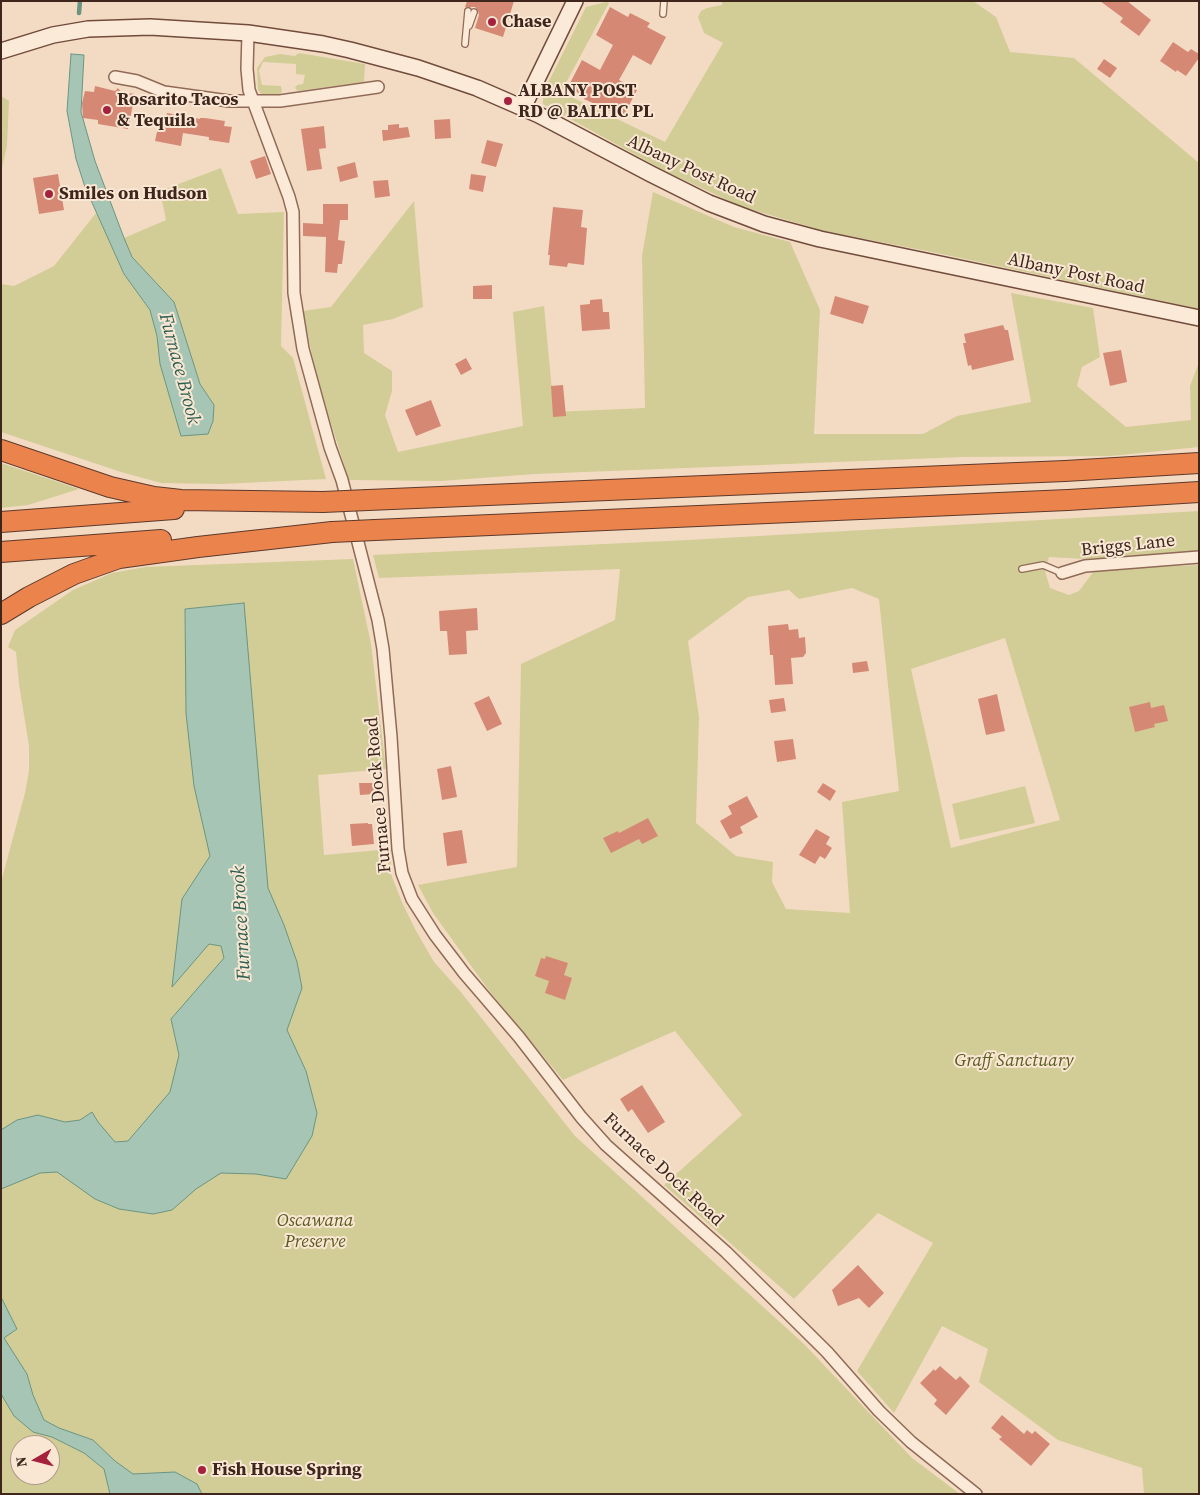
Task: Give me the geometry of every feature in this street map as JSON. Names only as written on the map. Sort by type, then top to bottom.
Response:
[{"type":"highway","points":[[1,450],[110,487],[154,498],[323,502]]},
{"type":"highway","points":[[1,522],[120,512],[323,502],[1055,471],[1199,463]]},
{"type":"highway","points":[[1,552],[103,543],[1068,500],[1199,492]]},
{"type":"highway","points":[[1,614],[36,593],[74,574],[119,558],[202,546],[332,532]]},
{"type":"main road","points":[[522,108],[575,1]]},
{"type":"main road","name":"Albany Post Road","points":[[1,51],[53,35],[88,29],[150,27],[248,33],[323,44],[376,56],[438,74],[477,88],[522,108],[709,203],[764,224],[820,239],[1199,318]]},
{"type":"street","name":"Furnace Dock Road","points":[[248,33],[248,78],[250,90],[291,204],[294,292],[301,340],[317,404],[342,480],[378,620],[383,649],[391,737],[400,864],[412,899],[435,935],[464,974],[606,1145],[726,1252],[827,1352],[879,1411],[911,1442],[976,1494]]},
{"type":"street","points":[[114,77],[137,81],[164,92],[180,95],[254,102],[289,100],[378,87]]},
{"type":"street","name":"Briggs Lane","points":[[1062,573],[1085,566],[1199,557]]},
{"type":"lane","points":[[664,1],[664,14]]},
{"type":"lane","points":[[465,44],[471,11]]},
{"type":"lane","points":[[1022,569],[1043,565],[1062,573]]},
{"type":"green space","points":[[722,1],[973,1],[996,17],[1010,52],[1074,58],[1199,163],[1199,309],[824,231],[740,206],[665,171],[543,104],[543,93],[586,7],[606,2],[609,3],[561,92],[665,142],[723,43],[704,33],[698,17],[701,11],[707,8],[722,5]]},
{"type":"green space","points":[[299,53],[365,64],[364,82],[298,91],[295,88],[297,85],[303,84],[305,75],[296,74],[296,64],[263,62],[259,71],[262,85],[281,86],[282,91],[280,94],[262,95],[258,90],[257,68],[265,57],[280,54],[295,56]]},
{"type":"green space","points":[[1,96],[9,101],[7,146],[1,172]]},
{"type":"green space","points":[[221,168],[238,214],[284,212],[281,346],[293,358],[326,479],[221,484],[161,483],[121,472],[1,432],[1,284],[14,286],[54,266],[96,213],[124,274],[150,310],[157,336],[160,364],[181,436],[214,405],[200,384],[174,302],[132,257],[124,238],[166,220],[160,191]]},
{"type":"green space","points":[[653,192],[734,227],[790,242],[820,310],[814,434],[923,434],[957,416],[1031,402],[1011,293],[1093,308],[1100,357],[1082,367],[1077,386],[1126,427],[1191,420],[1190,386],[1199,362],[1199,447],[1111,456],[963,457],[535,474],[441,481],[349,480],[313,360],[303,311],[331,307],[414,201],[423,307],[393,319],[363,325],[364,353],[392,371],[392,391],[385,415],[398,452],[523,426],[513,312],[544,306],[554,412],[645,408],[642,256]]},
{"type":"green space","points":[[1,463],[79,489],[28,505],[1,508]]},
{"type":"green space","name":"Graff Sanctuary","points":[[1199,511],[1199,552],[1086,559],[1049,557],[1045,571],[1050,588],[1069,595],[1079,591],[1094,571],[1199,565],[1199,1494],[1144,1494],[1142,1468],[1058,1440],[979,1382],[988,1349],[942,1326],[894,1413],[857,1371],[933,1243],[878,1213],[794,1299],[664,1185],[742,1115],[675,1031],[563,1080],[490,992],[433,913],[418,885],[517,867],[521,664],[615,620],[620,569],[379,578],[373,555],[688,540]],"holes":[[[852,588],[879,599],[899,791],[842,802],[850,913],[786,909],[772,882],[773,862],[736,856],[696,823],[699,717],[688,641],[748,597],[789,590],[799,599]],[[1005,638],[1060,820],[951,848],[911,669]]]},
{"type":"green space","name":"Oscawana Preserve","points":[[353,559],[371,644],[386,769],[318,775],[324,855],[391,849],[391,874],[415,929],[434,962],[460,991],[575,1136],[804,1344],[912,1458],[960,1494],[1,1494],[1,882],[25,793],[29,771],[29,746],[16,652],[8,647],[15,630],[73,590],[112,573],[145,567]],"holes":[[[244,603],[185,638],[185,609]]]},
{"type":"green space","points":[[1025,786],[1035,823],[960,840],[952,804]]},
{"type":"water","points":[[71,54],[84,55],[81,112],[95,161],[124,238],[132,257],[174,302],[200,384],[214,405],[213,421],[208,434],[181,436],[160,364],[157,336],[150,310],[124,274],[85,187],[76,159],[67,111]]},
{"type":"water","points":[[244,603],[268,888],[297,962],[302,988],[287,1030],[306,1071],[317,1113],[312,1136],[286,1179],[256,1174],[221,1173],[196,1189],[172,1210],[153,1214],[119,1209],[95,1199],[57,1172],[40,1173],[1,1189],[1,1130],[17,1120],[38,1115],[65,1122],[80,1120],[92,1112],[115,1142],[128,1141],[170,1092],[179,1055],[171,1019],[224,958],[221,946],[209,944],[172,987],[182,899],[210,856],[194,786],[186,713],[185,609]]},
{"type":"water","points":[[1,1297],[17,1329],[4,1338],[27,1374],[33,1395],[44,1420],[59,1428],[93,1440],[115,1461],[133,1474],[175,1472],[197,1484],[202,1494],[110,1494],[104,1469],[84,1453],[60,1441],[60,1435],[44,1435],[33,1432],[14,1416],[1,1394]]},
{"type":"building","name":"Chase","points":[[467,1],[514,1],[503,37],[475,28],[479,15],[478,11],[475,7],[465,7]]},
{"type":"building","points":[[1100,1],[1127,1],[1151,20],[1139,36],[1120,22],[1123,18]]},
{"type":"building","points":[[610,7],[628,17],[630,13],[650,23],[647,27],[666,37],[651,65],[633,55],[619,80],[637,90],[623,117],[584,99],[585,97],[568,87],[582,60],[600,70],[613,45],[596,35]]},
{"type":"building","points":[[1173,42],[1188,52],[1191,49],[1199,54],[1199,58],[1186,76],[1177,70],[1176,72],[1160,61]]},
{"type":"building","points":[[1104,59],[1117,68],[1110,78],[1097,69]]},
{"type":"building","name":"Rosarito Tacos & Tequila","points":[[95,86],[115,91],[118,88],[121,92],[135,94],[128,129],[98,124],[98,120],[83,118],[82,103],[85,91],[94,92]]},
{"type":"building","points":[[167,113],[225,121],[224,126],[232,127],[229,143],[209,140],[209,137],[183,133],[181,146],[155,141],[158,127],[160,128],[163,117],[166,117]]},
{"type":"building","points":[[450,119],[451,138],[435,139],[434,120]]},
{"type":"building","points":[[399,124],[399,128],[408,127],[410,137],[383,141],[382,130],[388,130],[388,125]]},
{"type":"building","points":[[324,126],[326,148],[319,149],[322,169],[307,171],[301,129]]},
{"type":"building","points":[[487,140],[503,144],[496,167],[481,163]]},
{"type":"building","points":[[265,156],[271,174],[256,179],[250,161]]},
{"type":"building","points":[[355,162],[358,177],[340,182],[337,167]]},
{"type":"building","name":"Smiles on Hudson","points":[[58,174],[64,210],[39,214],[33,178]]},
{"type":"building","points":[[471,174],[486,176],[483,192],[469,189]]},
{"type":"building","points":[[388,180],[390,196],[375,198],[373,181]]},
{"type":"building","points":[[323,204],[348,204],[348,220],[340,220],[338,240],[345,241],[342,264],[338,264],[337,273],[325,272],[326,237],[303,236],[303,223],[323,224]]},
{"type":"building","points":[[553,207],[583,210],[581,227],[587,228],[584,265],[568,263],[567,267],[549,265],[550,255],[548,255]]},
{"type":"building","points":[[492,285],[492,299],[473,299],[473,286]]},
{"type":"building","points":[[835,296],[869,306],[863,324],[830,314]]},
{"type":"building","points":[[602,299],[603,312],[609,312],[610,329],[582,331],[580,305],[590,304],[590,300]]},
{"type":"building","points":[[1003,325],[1005,330],[1008,330],[1014,360],[972,370],[971,365],[968,366],[963,343],[966,343],[964,334]]},
{"type":"building","points":[[1121,350],[1127,382],[1110,386],[1103,353]]},
{"type":"building","points":[[466,358],[472,369],[461,375],[455,364]]},
{"type":"building","points":[[563,385],[566,416],[553,417],[551,386]]},
{"type":"building","points":[[431,400],[441,426],[416,436],[405,410]]},
{"type":"building","points":[[477,608],[478,630],[466,631],[467,654],[449,655],[447,631],[440,631],[439,611]]},
{"type":"building","points":[[788,624],[789,630],[798,629],[799,638],[805,637],[806,653],[803,657],[791,658],[793,684],[775,685],[773,655],[770,655],[768,626]]},
{"type":"building","points":[[867,661],[869,671],[853,673],[852,663]]},
{"type":"building","points":[[997,694],[1005,731],[986,735],[978,699]]},
{"type":"building","points":[[489,696],[502,724],[487,731],[474,703]]},
{"type":"building","points":[[784,698],[786,711],[771,713],[769,700]]},
{"type":"building","points":[[1150,702],[1151,708],[1164,705],[1168,721],[1154,724],[1155,727],[1135,732],[1129,707]]},
{"type":"building","points":[[793,739],[796,759],[777,762],[774,741]]},
{"type":"building","points":[[451,766],[457,797],[442,800],[437,769]]},
{"type":"building","points":[[359,783],[374,783],[374,794],[360,795]]},
{"type":"building","points":[[823,783],[836,791],[830,801],[817,792]]},
{"type":"building","points":[[747,796],[758,817],[740,827],[743,833],[730,839],[720,821],[732,814],[728,806]]},
{"type":"building","points":[[648,818],[658,836],[642,844],[639,839],[611,853],[603,838],[618,831],[619,833]]},
{"type":"building","points":[[350,824],[372,824],[374,844],[352,846]]},
{"type":"building","points":[[816,829],[830,837],[826,844],[832,848],[825,859],[820,856],[815,864],[799,855]]},
{"type":"building","points":[[462,830],[467,863],[447,866],[443,833]]},
{"type":"building","points":[[546,956],[568,963],[564,975],[572,978],[565,1000],[545,993],[549,981],[535,976],[541,958],[545,959]]},
{"type":"building","points":[[642,1085],[665,1122],[648,1133],[632,1109],[628,1112],[620,1099]]},
{"type":"building","points":[[858,1265],[884,1293],[869,1308],[859,1298],[838,1306],[832,1290]]},
{"type":"building","points":[[940,1366],[956,1380],[960,1376],[970,1386],[946,1415],[934,1404],[937,1400],[920,1383],[934,1369],[935,1371]]},
{"type":"building","points":[[1002,1415],[1024,1434],[1027,1430],[1032,1434],[1035,1431],[1050,1444],[1031,1466],[999,1439],[1002,1437],[991,1428]]},
{"type":"waterway","name":"Furnace Brook","points":[[79,13],[80,1]]},
{"type":"place","name":"Chase","points":[[492,22]]},
{"type":"place","name":"ALBANY POST RD @ BALTIC PL","points":[[508,101]]},
{"type":"place","name":"Rosarito Tacos & Tequila","points":[[107,110]]},
{"type":"place","name":"Smiles on Hudson","points":[[49,194]]},
{"type":"place","name":"Fish House Spring","points":[[202,1470]]}]
